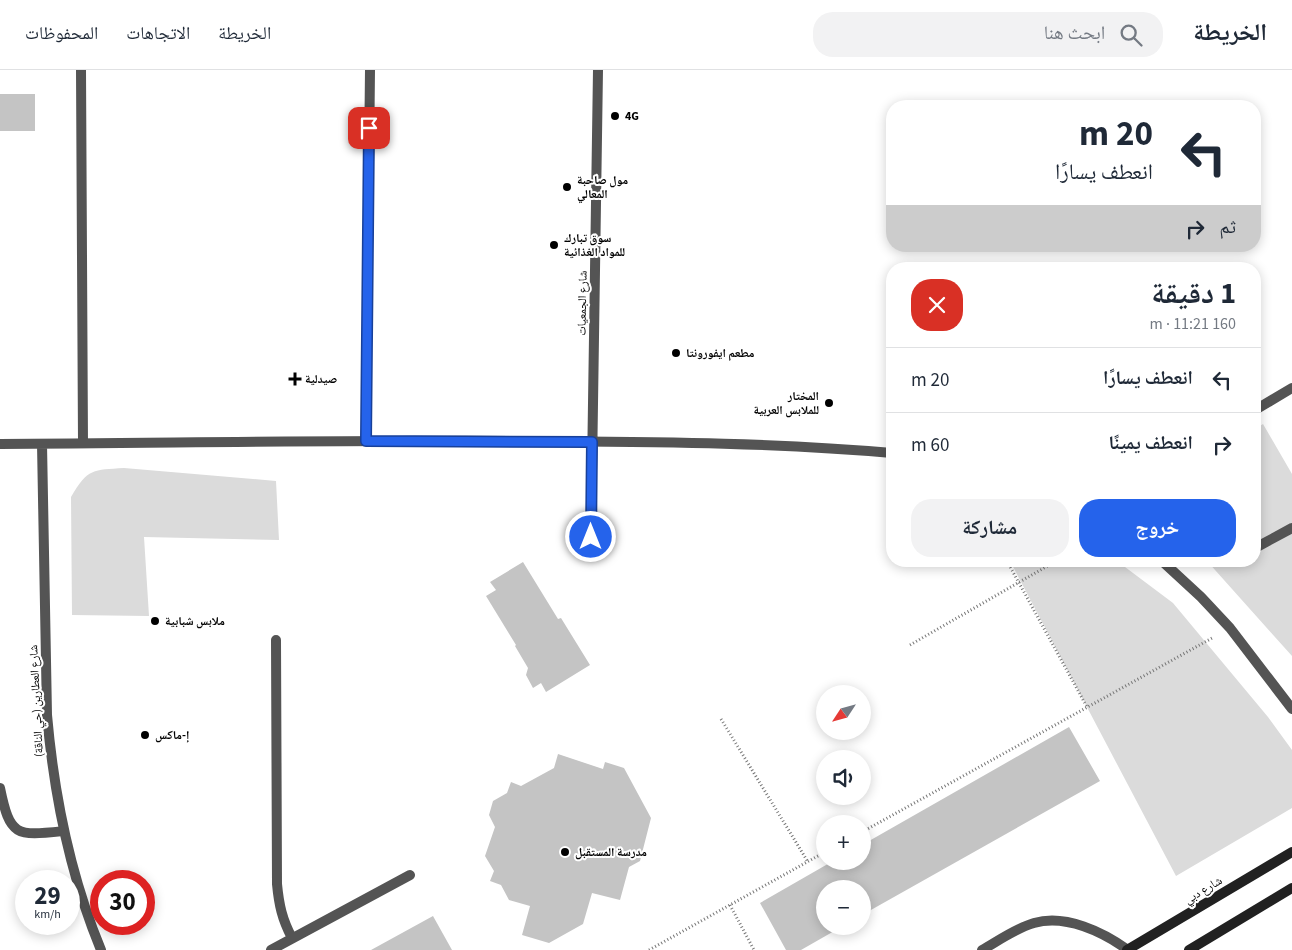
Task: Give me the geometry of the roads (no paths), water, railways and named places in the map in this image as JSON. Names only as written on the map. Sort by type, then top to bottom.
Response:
[{"type":"street","points":[[81,70],[83,443]]},
{"type":"street","points":[[366,441],[370,70]]},
{"type":"street","name":"شارع الجمعيات","points":[[591,537],[598,70]]},
{"type":"street","points":[[1261,406],[1292,388]]},
{"type":"street","points":[[0,444],[366,441],[592,442],[784,446],[886,453]]},
{"type":"street","name":"شارع العطارين (حي الناقة)","points":[[42,444],[47,715],[50,756],[64,832],[77,880],[101,950]]},
{"type":"street","points":[[1261,545],[1292,528]]},
{"type":"street","points":[[1168,567],[1230,628],[1292,708]]},
{"type":"street","points":[[276,640],[276,884],[278,903],[283,920],[292,938]]},
{"type":"street","points":[[0,788],[5,813],[9,822],[16,830],[32,834],[64,832]]},
{"type":"street","name":"شارع دبي","points":[[1128,950],[1292,852]]},
{"type":"street","points":[[271,950],[410,875]]},
{"type":"street","points":[[1189,950],[1292,888]]},
{"type":"street","points":[[982,950],[1033,923],[1047,920],[1079,925],[1097,931],[1128,950]]},
{"type":"place","name":"4G","points":[[615,116]]},
{"type":"place","name":"مول صاحبة المعالي","points":[[567,187]]},
{"type":"place","name":"سوق تبارك للمواد الغذائية","points":[[554,245]]},
{"type":"place","name":"مطعم ايفورونتا","points":[[676,353]]},
{"type":"place","name":"صيدلية","points":[[295,379]]},
{"type":"place","name":"المختار للملابس العربية","points":[[829,403]]},
{"type":"place","name":"ملابس شبابية","points":[[155,621]]},
{"type":"place","name":"إ-ماكس","points":[[145,735]]},
{"type":"place","name":"مدرسة المستقبل","points":[[565,852]]}]
